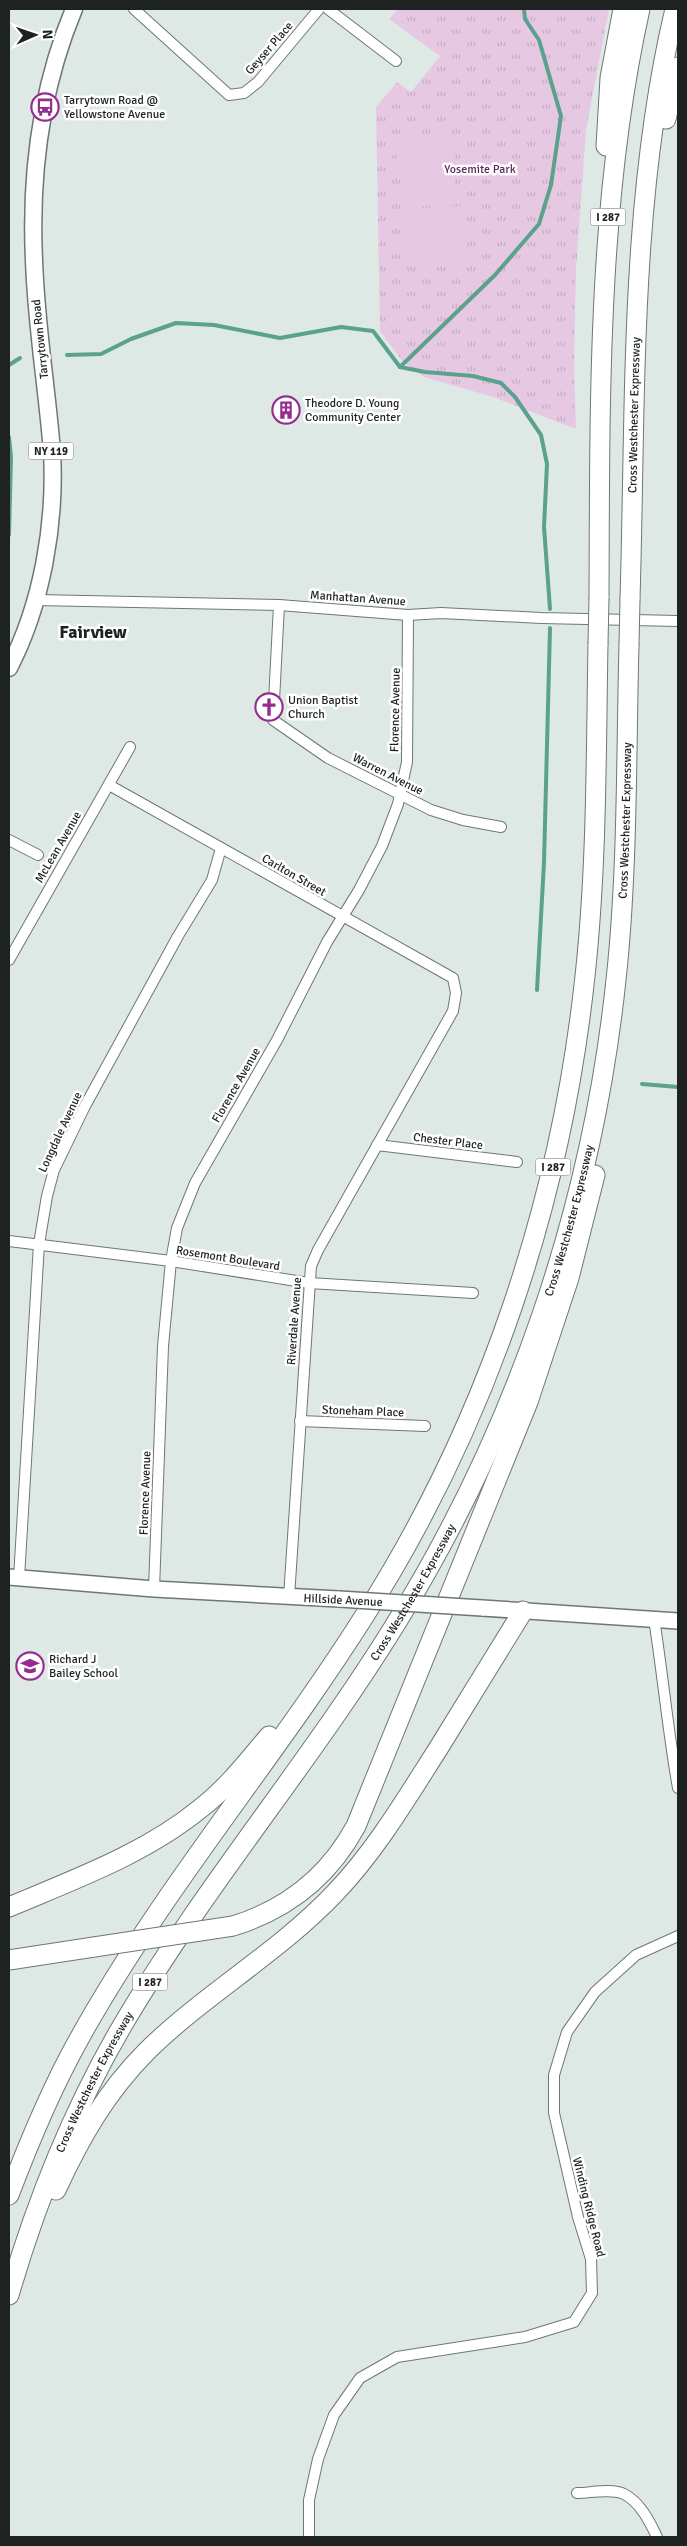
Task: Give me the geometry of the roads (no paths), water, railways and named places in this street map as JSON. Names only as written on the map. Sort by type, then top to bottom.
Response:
[{"type":"highway","points":[[607,228],[607,109],[624,9]]},
{"type":"highway","name":"I 287","points":[[9,2195],[58,2080],[100,2003],[147,1929],[344,1648],[410,1538],[466,1424],[513,1306],[549,1183],[574,1060],[586,968],[592,882],[599,598],[600,428],[607,228],[618,133],[640,9]]},
{"type":"highway","name":"Cross Westchester Expressway","points":[[9,2294],[35,2211],[53,2164],[85,2094],[126,2018],[393,1628],[437,1553],[476,1476],[527,1357],[568,1233],[594,1123],[611,1022],[623,893],[637,317],[642,230],[650,146],[675,9]]},
{"type":"highway","points":[[642,230],[678,67]]},
{"type":"highway","points":[[9,1960],[233,1926],[282,1906],[313,1883],[328,1868],[349,1840],[363,1811],[496,1486],[556,1321],[591,1193],[604,1106],[611,1022]]},
{"type":"highway","points":[[9,2294],[72,2156],[106,2098],[133,2066],[163,2036],[301,1925],[353,1873],[401,1808],[523,1611]]},
{"type":"highway","points":[[9,1907],[141,1849],[202,1808],[236,1774],[344,1648]]},
{"type":"main road","name":"Tarrytown Road","points":[[9,668],[24,637],[36,600],[47,538],[52,474],[35,281],[35,164],[40,129],[52,78],[74,9]]},
{"type":"main road","name":"Hillside Avenue","points":[[14,1578],[154,1589],[678,1621]]},
{"type":"street","name":"Geyser Place","points":[[134,9],[229,95],[244,93],[258,82],[318,9]]},
{"type":"street","points":[[328,9],[396,61]]},
{"type":"street","name":"Manhattan Avenue","points":[[36,600],[279,605],[408,615],[441,613],[541,618],[678,621]]},
{"type":"street","name":"Warren Avenue","points":[[279,605],[273,720],[328,758],[431,810],[463,820],[501,827]]},
{"type":"street","name":"Florence Avenue","points":[[154,1589],[163,1346],[176,1228],[195,1184],[277,1040],[326,942],[382,846],[398,804],[406,762],[408,615]]},
{"type":"street","name":"McLean Avenue","points":[[9,960],[130,747]]},
{"type":"street","name":"Carlton Street","points":[[109,785],[453,978],[456,993]]},
{"type":"street","points":[[9,840],[38,855]]},
{"type":"street","name":"Longdale Avenue","points":[[14,1578],[39,1244],[47,1196],[54,1170],[99,1080],[178,936],[212,880],[222,848]]},
{"type":"street","name":"Riverdale Avenue","points":[[289,1597],[311,1266],[318,1250],[453,1011],[456,993]]},
{"type":"street","name":"Chester Place","points":[[377,1146],[517,1162]]},
{"type":"street","name":"Rosemont Boulevard","points":[[9,1241],[171,1261],[309,1283],[473,1293]]},
{"type":"street","name":"Stoneham Place","points":[[300,1422],[425,1426]]},
{"type":"street","points":[[654,1619],[667,1706],[666,1723],[678,1788]]},
{"type":"street","name":"Winding Ridge Road","points":[[309,2537],[309,2500],[318,2459],[334,2415],[360,2378],[397,2357],[525,2337],[574,2322],[592,2294],[591,2259],[578,2217],[554,2113],[554,2075],[568,2032],[594,1992],[636,1955],[678,1936]]},
{"type":"street","points":[[577,2493],[604,2492],[624,2494],[646,2515],[657,2537]]},
{"type":"waterway","points":[[400,367],[495,275],[539,224],[551,185],[561,116],[539,40],[525,19],[524,9]]},
{"type":"waterway","points":[[67,355],[101,354],[131,339],[176,323],[214,325],[280,338],[341,327],[373,331],[400,367],[425,372],[473,376],[501,383],[515,397],[541,435],[547,464],[544,527],[550,609]]},
{"type":"waterway","points":[[9,365],[20,358]]},
{"type":"waterway","points":[[9,437],[11,457],[9,535]]},
{"type":"waterway","points":[[537,990],[544,862],[550,628]]},
{"type":"waterway","points":[[642,1084],[678,1087]]},
{"type":"place","name":"Tarrytown Road @ Yellowstone Avenue","points":[[45,107]]},
{"type":"place","name":"Theodore D. Young Community Center","points":[[286,410]]},
{"type":"place","name":"Union Baptist Church","points":[[269,707]]},
{"type":"place","name":"Richard J Bailey School","points":[[30,1666]]},
{"type":"district","name":"Fairview","points":[[93,632]]},
{"type":"park label","name":"Yosemite Park","points":[[480,169]]}]
